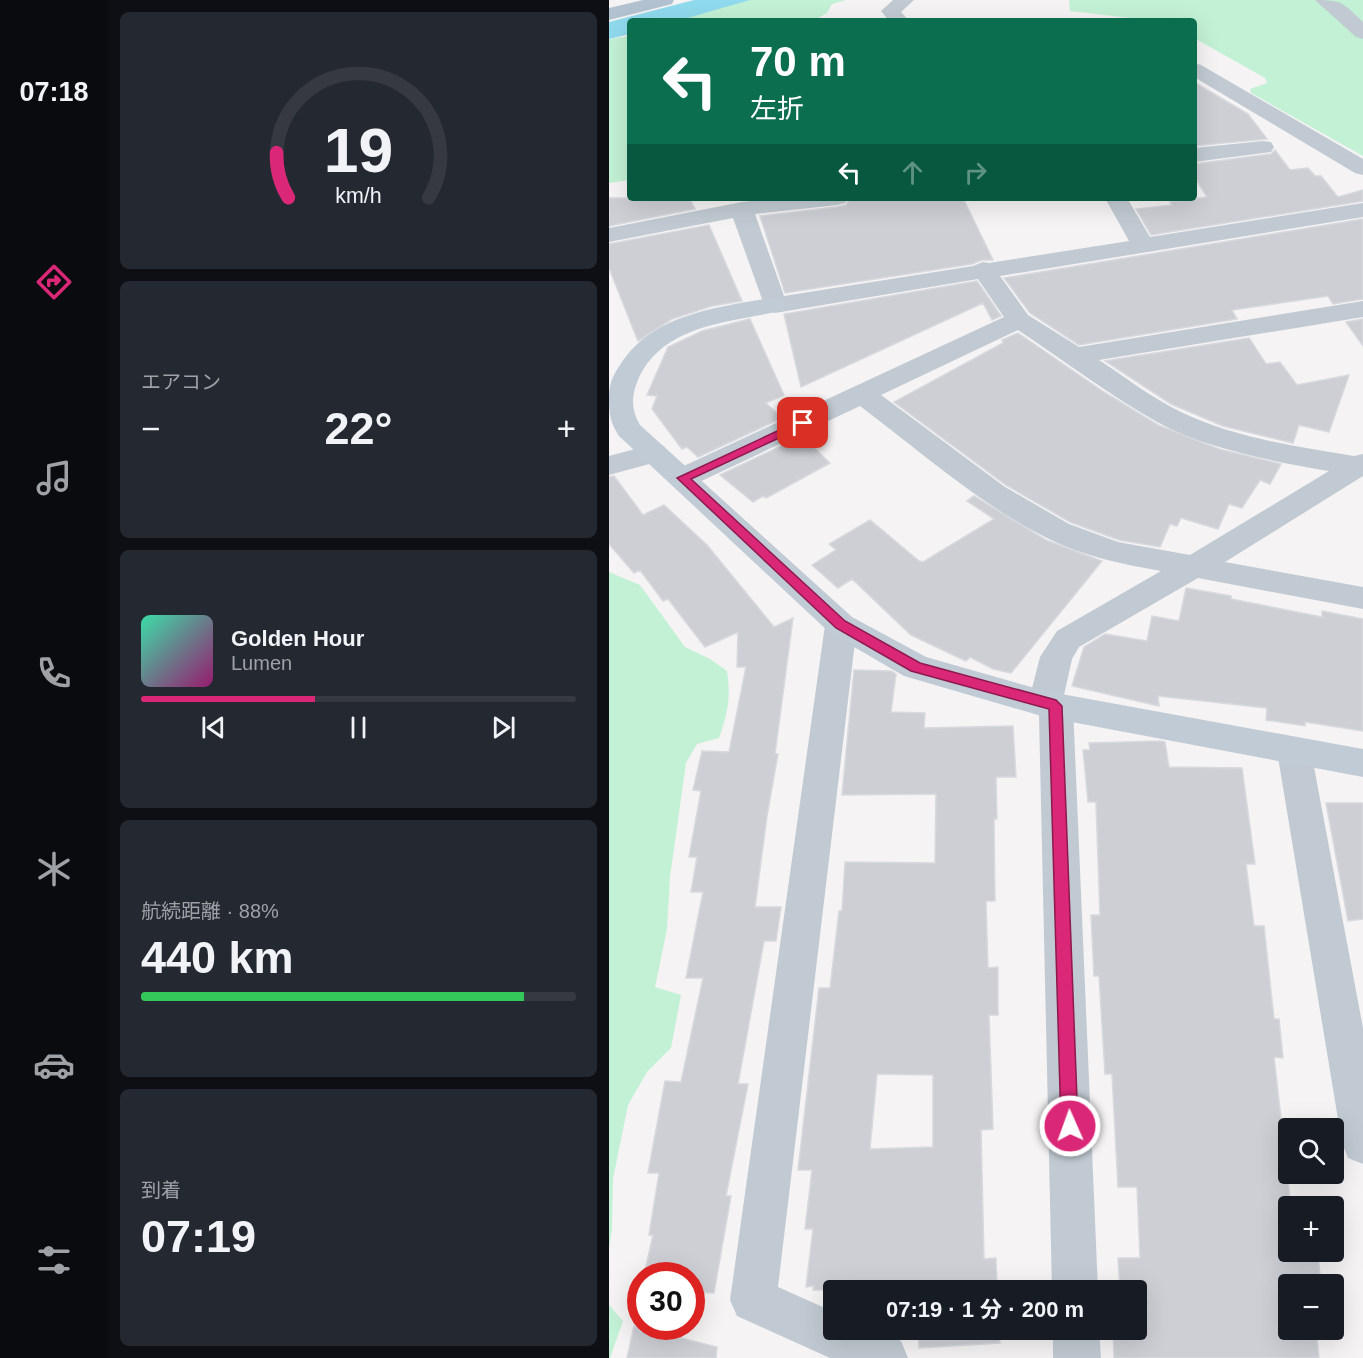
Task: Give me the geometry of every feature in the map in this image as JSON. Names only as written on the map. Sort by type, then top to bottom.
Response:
[{"type":"main road","points":[[609,14],[665,0]]},
{"type":"street","points":[[897,18],[889,11],[905,0]]},
{"type":"street","points":[[1324,0],[1336,7],[1363,33]]},
{"type":"street","points":[[1197,71],[1363,168]]},
{"type":"street","points":[[1197,155],[1263,147]]},
{"type":"street","points":[[609,235],[742,209],[811,201]]},
{"type":"street","points":[[1118,201],[1143,244]]},
{"type":"street","points":[[742,209],[775,305]]},
{"type":"street","points":[[1363,210],[984,269],[775,305],[705,320],[679,328],[649,348],[633,363],[622,385],[619,411],[629,430],[841,625],[916,667],[1050,705],[1363,763]]},
{"type":"street","points":[[984,269],[1011,312],[1019,320],[1169,417],[1202,431],[1274,452],[1360,465]]},
{"type":"street","points":[[1074,356],[1363,309]]},
{"type":"street","points":[[683,478],[1019,320]]},
{"type":"street","points":[[863,395],[995,494],[1058,531],[1115,552],[1363,598]]},
{"type":"street","points":[[609,466],[654,453]]},
{"type":"street","points":[[1075,1280],[1050,705],[1056,657],[1068,639],[1096,621],[1192,568],[1360,465]]},
{"type":"street","points":[[841,625],[753,1300],[884,1358]]},
{"type":"street","points":[[1294,751],[1363,1143]]},
{"type":"street","points":[[1076,1340],[1077,1358]]},
{"type":"green space","points":[[743,0],[846,0],[832,4],[827,13],[818,18],[682,18]]},
{"type":"green space","points":[[1069,0],[1363,0],[1363,156],[1251,93],[1250,89],[1267,83],[1265,78],[1197,40],[1197,18],[1130,18],[1070,11]]},
{"type":"green space","points":[[627,36],[627,180],[609,183],[609,39]]},
{"type":"green space","points":[[609,572],[640,585],[685,647],[710,659],[727,671],[729,697],[719,738],[697,744],[686,763],[670,877],[667,929],[655,987],[681,995],[671,1048],[647,1072],[628,1105],[613,1179],[612,1229],[609,1249]]},
{"type":"green space","points":[[609,1305],[623,1321],[610,1358],[609,1358]]},
{"type":"water","points":[[694,0],[750,0],[687,18],[627,18],[627,35],[609,39],[609,22]]},
{"type":"building","points":[[1197,84],[1248,114],[1267,139],[1197,146]]},
{"type":"building","points":[[1275,150],[1290,170],[1308,168],[1315,176],[1321,176],[1338,197],[1363,190],[1363,201],[1151,235],[1136,209],[1172,205],[1170,202],[1177,201],[1197,201],[1197,198],[1207,197],[1197,181],[1197,164],[1271,154]]},
{"type":"building","points":[[609,198],[627,198],[627,201],[691,201],[695,209],[609,226]]},
{"type":"building","points":[[848,201],[964,201],[993,260],[785,293],[760,216],[846,205]]},
{"type":"building","points":[[1363,219],[1363,299],[1333,304],[1328,296],[1232,310],[1237,319],[1079,345],[1030,313],[1004,278]]},
{"type":"building","points":[[709,225],[742,301],[712,306],[672,319],[638,341],[609,268],[609,244]]},
{"type":"building","points":[[977,281],[1001,316],[992,320],[983,303],[801,387],[784,314]]},
{"type":"building","points":[[750,319],[784,395],[766,403],[782,418],[698,457],[687,447],[682,449],[652,409],[657,396],[647,395],[668,347],[702,331]]},
{"type":"building","points":[[1363,319],[1363,346],[1346,322]]},
{"type":"building","points":[[1018,333],[1104,392],[1158,425],[1219,449],[1281,464],[1270,484],[1260,480],[1242,508],[1229,504],[1218,529],[1181,518],[1177,526],[1170,524],[1160,547],[1119,540],[1070,522],[1006,485],[894,402]]},
{"type":"building","points":[[1249,338],[1266,364],[1280,362],[1297,385],[1349,375],[1329,432],[1299,425],[1293,443],[1223,426],[1171,404],[1105,361]]},
{"type":"building","points":[[802,436],[830,463],[766,498],[763,496],[753,502],[720,475]]},
{"type":"building","points":[[614,476],[643,515],[664,505],[707,545],[774,627],[793,618],[775,754],[778,754],[755,907],[781,907],[776,941],[764,941],[738,1084],[748,1084],[726,1196],[731,1196],[714,1293],[705,1293],[705,1262],[647,1262],[653,1235],[649,1235],[659,1173],[648,1173],[665,1081],[681,1082],[703,978],[686,978],[703,892],[691,892],[697,857],[689,857],[701,791],[693,790],[702,751],[729,752],[746,667],[737,667],[738,632],[705,647],[668,599],[663,601],[640,570],[634,573],[609,544],[609,477]]},
{"type":"building","points":[[974,496],[1046,540],[1102,561],[1011,673],[993,669],[970,657],[966,661],[911,635],[852,579],[838,588],[812,565],[836,550],[829,544],[870,520],[923,562],[994,519],[967,501]]},
{"type":"building","points":[[1186,588],[1322,617],[1322,611],[1363,619],[1363,731],[1305,722],[1305,726],[1266,720],[1267,708],[1158,696],[1159,706],[1072,686],[1084,647],[1105,634],[1147,641],[1152,616],[1179,621]]},
{"type":"building","points":[[854,670],[891,671],[896,674],[891,712],[925,713],[924,728],[1013,726],[1016,777],[996,777],[995,901],[986,901],[988,968],[998,967],[998,1015],[989,1015],[993,1129],[981,1130],[984,1259],[996,1258],[997,1280],[823,1280],[823,1290],[813,1290],[814,1286],[806,1287],[813,1229],[805,1229],[812,1170],[798,1170],[819,988],[830,988],[839,911],[842,911],[845,862],[935,863],[936,794],[842,795]],"holes":[[[877,1074],[933,1075],[933,1147],[870,1149]]]},
{"type":"building","points":[[1161,741],[1165,742],[1169,767],[1242,768],[1255,864],[1246,864],[1254,926],[1264,926],[1274,1019],[1279,1019],[1283,1058],[1274,1057],[1281,1118],[1278,1118],[1278,1184],[1288,1184],[1290,1196],[1278,1196],[1278,1262],[1319,1262],[1320,1274],[1278,1274],[1278,1340],[1317,1340],[1319,1358],[1114,1358],[1113,1340],[1147,1340],[1147,1280],[1119,1280],[1118,1258],[1140,1258],[1137,1187],[1118,1187],[1112,1074],[1105,1074],[1099,976],[1094,976],[1091,915],[1100,915],[1096,802],[1088,802],[1083,750],[1090,750],[1089,743]]},
{"type":"building","points":[[1326,803],[1363,803],[1363,919],[1348,921]]},
{"type":"building","points":[[631,1340],[689,1340],[717,1347],[716,1358],[627,1358]]},
{"type":"building","points":[[919,1340],[1000,1340],[1000,1343],[919,1348]]},
{"type":"route","points":[[803,423],[683,478],[841,625],[916,667],[1056,706],[1070,1126]]}]
